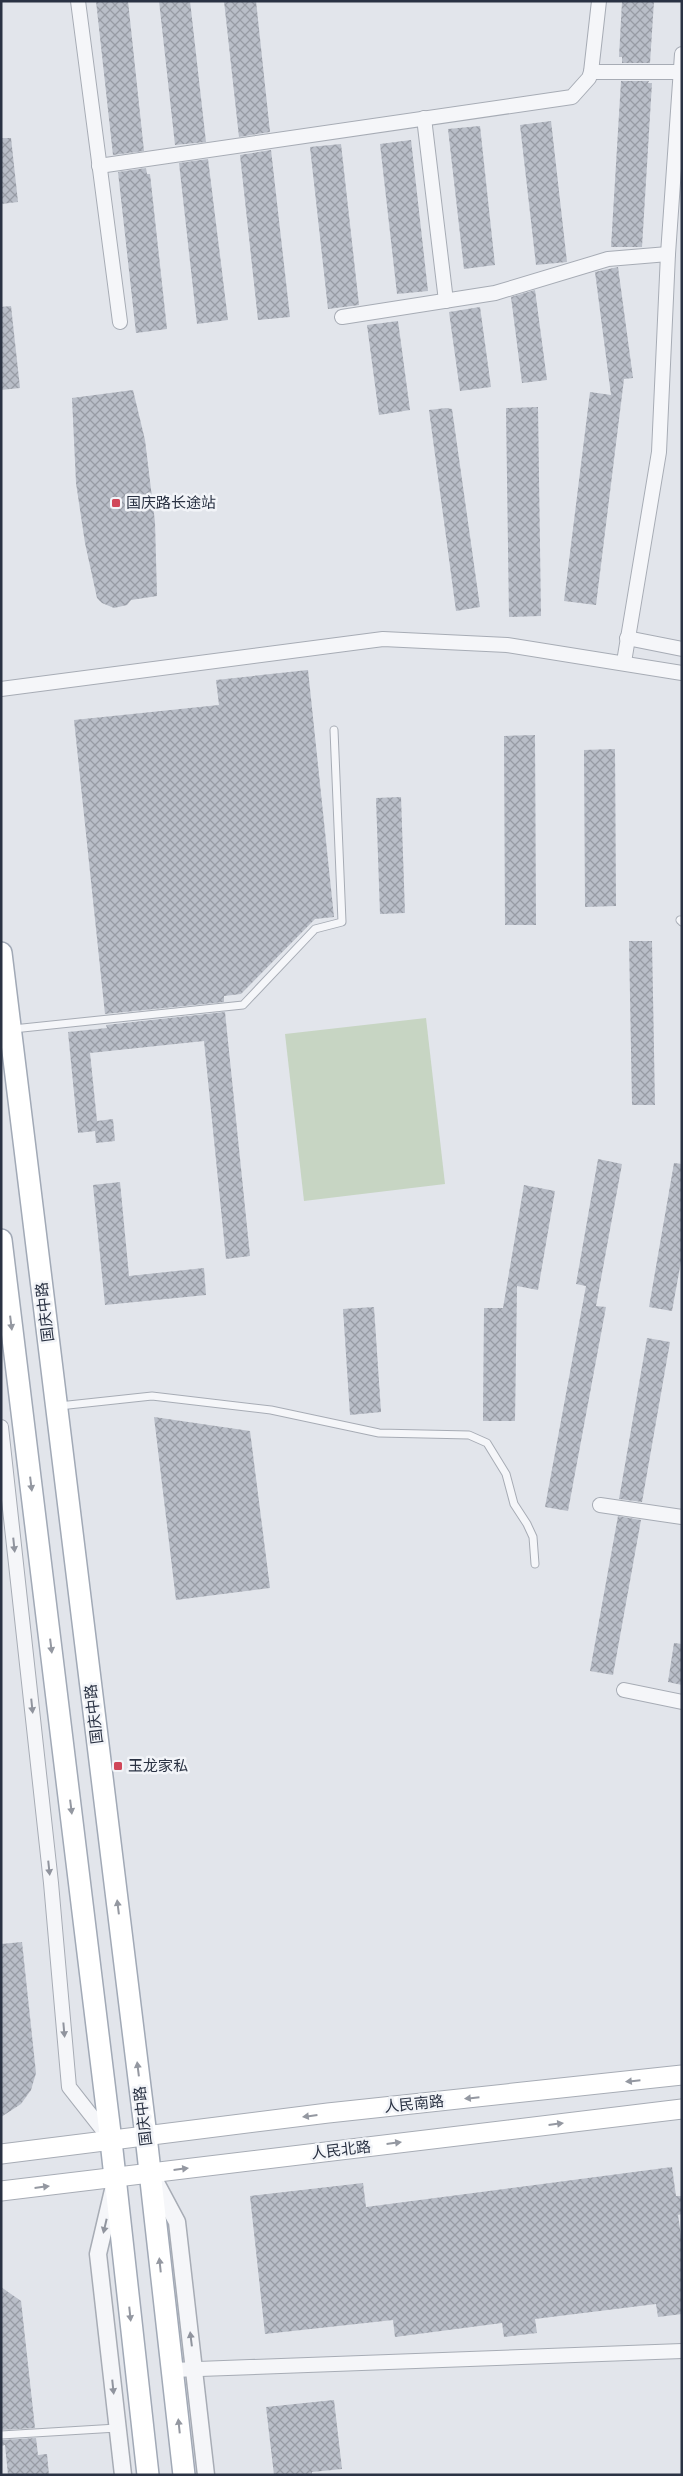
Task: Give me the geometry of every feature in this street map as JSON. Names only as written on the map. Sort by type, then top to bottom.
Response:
[{"type":"main road","name":"国庆中路","points":[[1,953],[146,2136],[184,2475]]},
{"type":"main road","points":[[1,1240],[111,2141],[148,2475]]},
{"type":"main road","name":"人民南路","points":[[146,2136],[328,2113],[682,2075]]},
{"type":"main road","name":"人民北路","points":[[1,2191],[682,2109]]},
{"type":"main road","points":[[1,2154],[146,2136]]},
{"type":"street","points":[[78,1],[120,322]]},
{"type":"street","points":[[100,166],[572,97],[589,78],[591,72],[599,1]]},
{"type":"street","points":[[624,662],[659,452],[668,254],[682,54]]},
{"type":"street","points":[[591,72],[681,72]]},
{"type":"street","points":[[424,118],[446,301]]},
{"type":"street","points":[[342,317],[495,293],[608,259],[668,254]]},
{"type":"street","points":[[628,638],[682,649]]},
{"type":"street","points":[[1,689],[383,639],[507,645],[624,662],[682,673]]},
{"type":"street","points":[[1,1426],[51,1883],[69,2087],[111,2141]]},
{"type":"street","points":[[600,1505],[682,1517]]},
{"type":"street","points":[[624,1690],[682,1702]]},
{"type":"street","points":[[150,2172],[177,2222],[206,2475]]},
{"type":"street","points":[[115,2178],[98,2254],[123,2475]]},
{"type":"street","points":[[172,2370],[682,2351]]},
{"type":"lane","points":[[11,1030],[243,1006],[315,929],[342,922],[334,730]]},
{"type":"lane","points":[[57,1406],[152,1396],[271,1410],[379,1433],[469,1435],[487,1443],[506,1474],[514,1504],[533,1537],[535,1564]]},
{"type":"lane","points":[[1,2435],[118,2428]]},
{"type":"green space","points":[[426,1018],[445,1184],[304,1201],[285,1034]]},
{"type":"building","points":[[96,1],[128,1],[144,151],[113,155]]},
{"type":"building","points":[[159,1],[190,1],[206,142],[175,145]]},
{"type":"building","points":[[224,1],[256,1],[270,132],[239,137]]},
{"type":"building","points":[[622,1],[654,1],[650,63],[622,63],[622,57],[619,57]]},
{"type":"building","points":[[621,81],[649,81],[648,83],[652,83],[642,247],[611,247]]},
{"type":"building","points":[[551,121],[567,262],[536,265],[520,125]]},
{"type":"building","points":[[480,126],[495,265],[464,269],[448,129]]},
{"type":"building","points":[[1,138],[11,138],[18,202],[1,204]]},
{"type":"building","points":[[411,140],[428,291],[397,294],[380,144]]},
{"type":"building","points":[[341,144],[359,305],[328,309],[310,147]]},
{"type":"building","points":[[271,150],[290,317],[258,320],[240,155]]},
{"type":"building","points":[[208,159],[228,320],[197,324],[179,163]]},
{"type":"building","points":[[146,168],[147,174],[150,174],[167,329],[136,333],[118,172]]},
{"type":"building","points":[[618,267],[633,378],[624,379],[596,605],[564,601],[590,392],[611,395],[595,272]]},
{"type":"building","points":[[535,290],[547,380],[522,383],[511,297]]},
{"type":"building","points":[[11,306],[20,388],[1,390],[1,307]]},
{"type":"building","points":[[480,307],[491,387],[460,391],[449,312]]},
{"type":"building","points":[[398,321],[410,410],[379,415],[367,325]]},
{"type":"building","name":"国庆路长途站","points":[[133,390],[145,440],[155,522],[157,596],[131,600],[127,605],[114,608],[102,603],[97,598],[85,543],[76,483],[72,398]]},
{"type":"building","points":[[538,407],[541,616],[509,617],[506,408]]},
{"type":"building","points":[[452,409],[480,607],[456,611],[429,410]]},
{"type":"building","points":[[308,670],[334,917],[315,919],[241,994],[224,996],[224,1002],[105,1014],[74,720],[219,705],[216,680]]},
{"type":"building","points":[[535,735],[536,925],[505,925],[504,736]]},
{"type":"building","points":[[615,749],[616,906],[585,907],[584,750]]},
{"type":"building","points":[[401,797],[405,913],[380,914],[376,798]]},
{"type":"building","points":[[629,941],[652,941],[655,1105],[632,1105]]},
{"type":"building","points":[[225,1012],[250,1256],[226,1259],[204,1041],[90,1053],[97,1121],[113,1119],[115,1141],[96,1143],[95,1131],[78,1133],[68,1032],[107,1028],[106,1025]]},
{"type":"building","points":[[598,1159],[622,1164],[596,1306],[606,1307],[568,1511],[545,1507],[586,1286],[576,1284]]},
{"type":"building","points":[[674,1163],[682,1164],[682,1256],[672,1311],[649,1307]]},
{"type":"building","points":[[120,1182],[129,1276],[204,1268],[206,1295],[105,1305],[93,1185]]},
{"type":"building","points":[[524,1185],[555,1191],[538,1290],[517,1286],[515,1421],[483,1421],[484,1308],[503,1308]]},
{"type":"building","points":[[374,1307],[381,1412],[350,1415],[343,1309]]},
{"type":"building","points":[[647,1338],[670,1342],[642,1502],[619,1499]]},
{"type":"building","points":[[154,1417],[250,1431],[270,1588],[176,1600]]},
{"type":"building","points":[[618,1516],[641,1520],[613,1675],[590,1671]]},
{"type":"building","points":[[674,1643],[682,1644],[682,1685],[668,1682]]},
{"type":"building","points":[[22,1942],[36,2073],[31,2090],[21,2104],[1,2117],[1,1944]]},
{"type":"building","points":[[672,2167],[676,2196],[682,2196],[682,2214],[678,2215],[682,2243],[682,2314],[658,2317],[656,2304],[535,2319],[537,2333],[504,2337],[502,2323],[395,2337],[393,2320],[265,2334],[250,2196],[363,2183],[366,2207]]},
{"type":"building","points":[[1,2287],[21,2301],[35,2428],[1,2430]]},
{"type":"building","points":[[334,2400],[342,2469],[312,2472],[312,2475],[274,2475],[266,2407]]},
{"type":"building","points":[[36,2438],[38,2455],[47,2454],[49,2475],[8,2475],[5,2445],[1,2446],[1,2440]]},
{"type":"place","name":"国庆路长途站","points":[[116,503]]},
{"type":"place","name":"玉龙家私","points":[[118,1766]]}]
